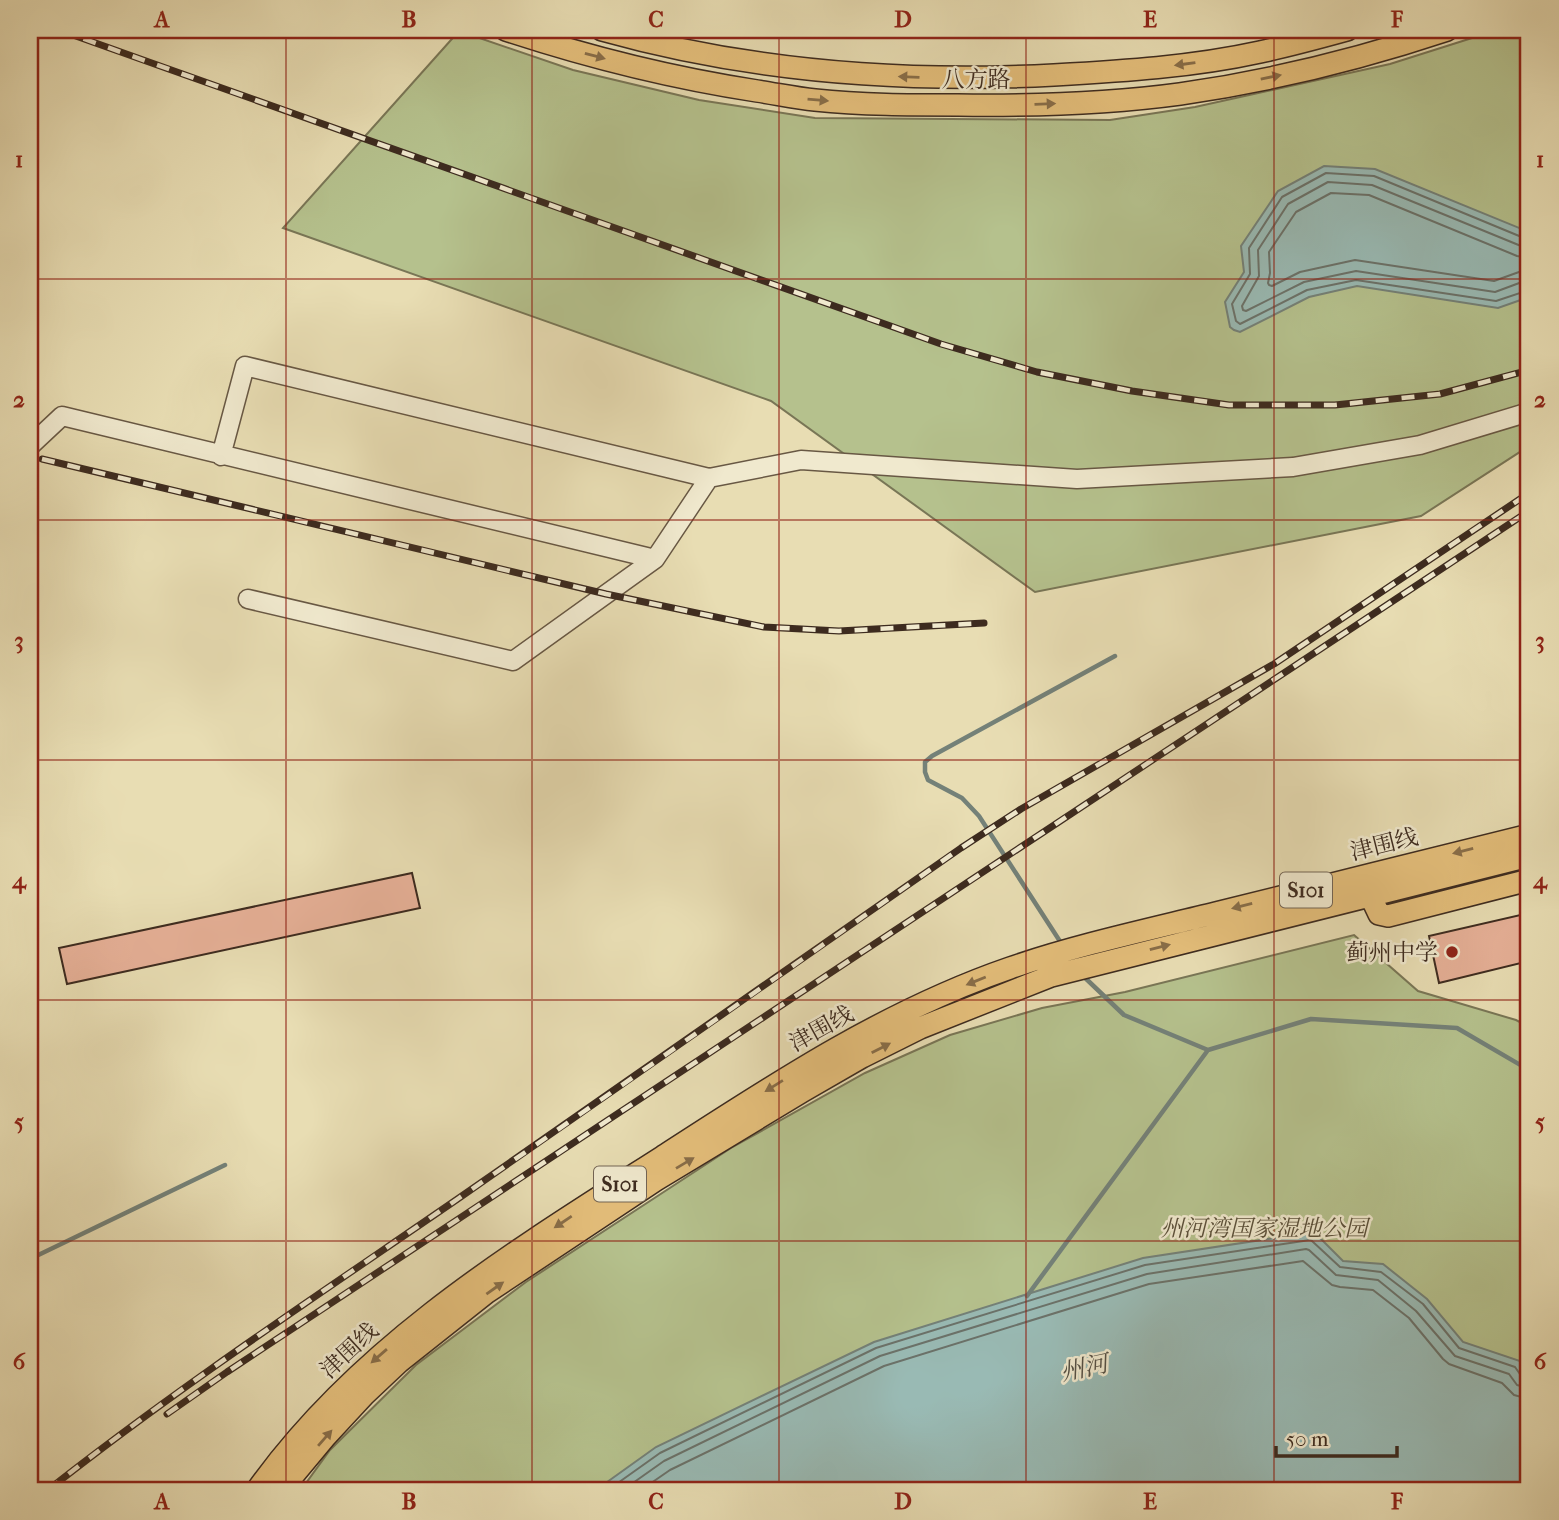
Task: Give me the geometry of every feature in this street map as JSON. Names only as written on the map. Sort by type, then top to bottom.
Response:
[{"type":"main road","name":"八方路","points":[[506,30],[616,62],[712,84],[814,100],[987,106],[1069,104],[1190,92],[1295,72],[1447,30]]},
{"type":"main road","name":"八方路","points":[[601,30],[747,62],[872,76],[970,78],[1114,72],[1178,65],[1258,53],[1347,30]]},
{"type":"main road","name":"津围线","points":[[281,1490],[364,1395],[399,1362],[486,1293],[656,1180],[862,1057],[1046,967],[1529,835]]},
{"type":"main road","name":"津围线","points":[[1088,956],[1370,895],[1529,856]]},
{"type":"main road","points":[[1370,895],[1379,914],[1388,916],[1529,880]]},
{"type":"main road","name":"津围线","points":[[257,1490],[310,1425],[367,1368],[425,1318],[476,1280],[603,1195],[797,1071],[880,1025],[1008,968],[1046,967]]},
{"type":"street","points":[[220,456],[245,366],[709,478],[801,460],[1077,479],[1293,467],[1420,444],[1529,412]]},
{"type":"street","points":[[30,446],[62,416],[655,559]]},
{"type":"street","points":[[248,599],[513,661],[655,559],[709,478]]},
{"type":"green space","points":[[1491,30],[1529,30],[1529,446],[1421,516],[1035,592],[771,401],[283,228],[459,31],[573,70],[699,100],[815,118],[1110,120],[1195,107],[1390,64]]},
{"type":"green space","name":"州河湾国家湿地公园","points":[[1354,935],[1418,991],[1516,1020],[1529,1027],[1529,1490],[301,1490],[330,1450],[416,1365],[526,1282],[731,1148],[865,1073],[950,1035],[1042,1008],[1125,992]]},
{"type":"water","points":[[1324,166],[1375,169],[1529,232],[1529,297],[1498,308],[1357,286],[1309,297],[1240,332],[1234,330],[1230,327],[1225,302],[1244,272],[1241,246],[1278,191]]},
{"type":"water","name":"州河","points":[[1314,1232],[1343,1261],[1383,1264],[1427,1299],[1463,1342],[1520,1361],[1529,1377],[1529,1490],[596,1490],[656,1447],[874,1342],[1143,1258]]},
{"type":"building","points":[[412,873],[420,908],[67,984],[59,948]]},
{"type":"building","points":[[1529,913],[1529,961],[1439,983],[1429,936]]},
{"type":"waterway","points":[[1063,946],[979,816],[962,798],[928,780],[925,762],[1115,656]]},
{"type":"waterway","points":[[1081,974],[1124,1015],[1208,1050]]},
{"type":"waterway","points":[[1027,1296],[1208,1050],[1311,1019],[1457,1028],[1529,1070]]},
{"type":"waterway","points":[[30,1259],[225,1165]]},
{"type":"railway","points":[[59,30],[941,344],[1037,372],[1132,391],[1229,405],[1335,405],[1440,394],[1529,370]]},
{"type":"railway","points":[[42,459],[606,594],[764,627],[839,631],[984,623]]},
{"type":"railway","points":[[48,1490],[251,1341],[961,848],[1021,809],[1274,664],[1529,493]]},
{"type":"railway","points":[[167,1414],[1529,511]]},
{"type":"place","name":"蓟州中学","points":[[1452,952]]}]
